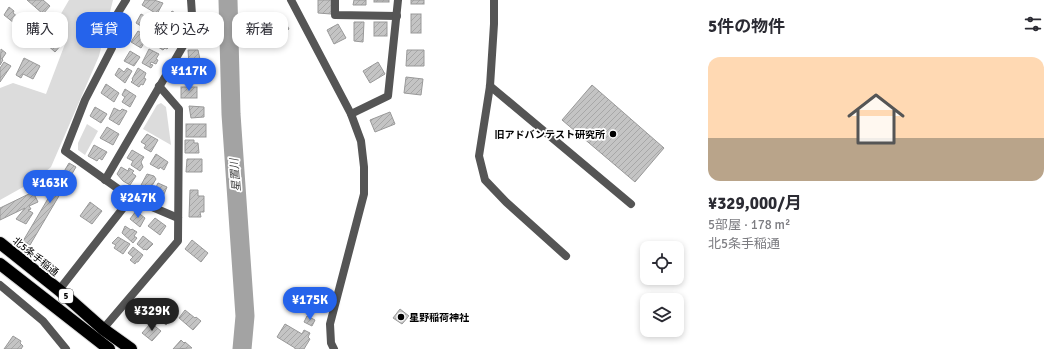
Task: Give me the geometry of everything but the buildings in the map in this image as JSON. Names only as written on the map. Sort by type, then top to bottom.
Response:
[{"type":"highway","name":"北5条手稲通","points":[[0,243],[59,290],[125,347]]},
{"type":"highway","name":"5","points":[[0,264],[109,349]]},
{"type":"street","points":[[126,0],[116,16],[112,48],[85,100],[65,151],[131,198],[178,218]]},
{"type":"street","points":[[105,180],[193,29],[191,0]]},
{"type":"street","points":[[291,0],[351,114],[361,141],[364,167],[364,194],[330,324],[331,343],[334,349]]},
{"type":"street","points":[[335,0],[335,15],[396,16]]},
{"type":"street","points":[[351,114],[388,96],[398,0]]},
{"type":"street","points":[[494,0],[490,86],[480,156],[485,180],[506,202],[566,256]]},
{"type":"street","points":[[103,329],[178,241],[179,109],[159,86]]},
{"type":"street","points":[[490,86],[631,204]]},
{"type":"street","points":[[59,290],[131,198]]},
{"type":"street","points":[[0,285],[42,321],[66,349]]},
{"type":"shaded area","points":[[69,0],[113,0],[110,12],[76,12],[76,48],[101,48],[99,56],[51,167],[34,181],[0,200],[0,88],[13,83],[46,94],[63,48],[68,48],[68,12],[62,12]]},
{"type":"shaded area","points":[[161,103],[166,107],[171,145],[143,129],[157,105]]},
{"type":"shaded area","points":[[87,124],[98,131],[85,155],[78,150],[78,143]]},
{"type":"waterway","name":"星置川","points":[[228,0],[231,114],[245,316],[242,349]]},
{"type":"place","name":"旧アドバンテスト研究所","points":[[613,134]]},
{"type":"place","name":"星野稲荷神社","points":[[401,317]]}]
